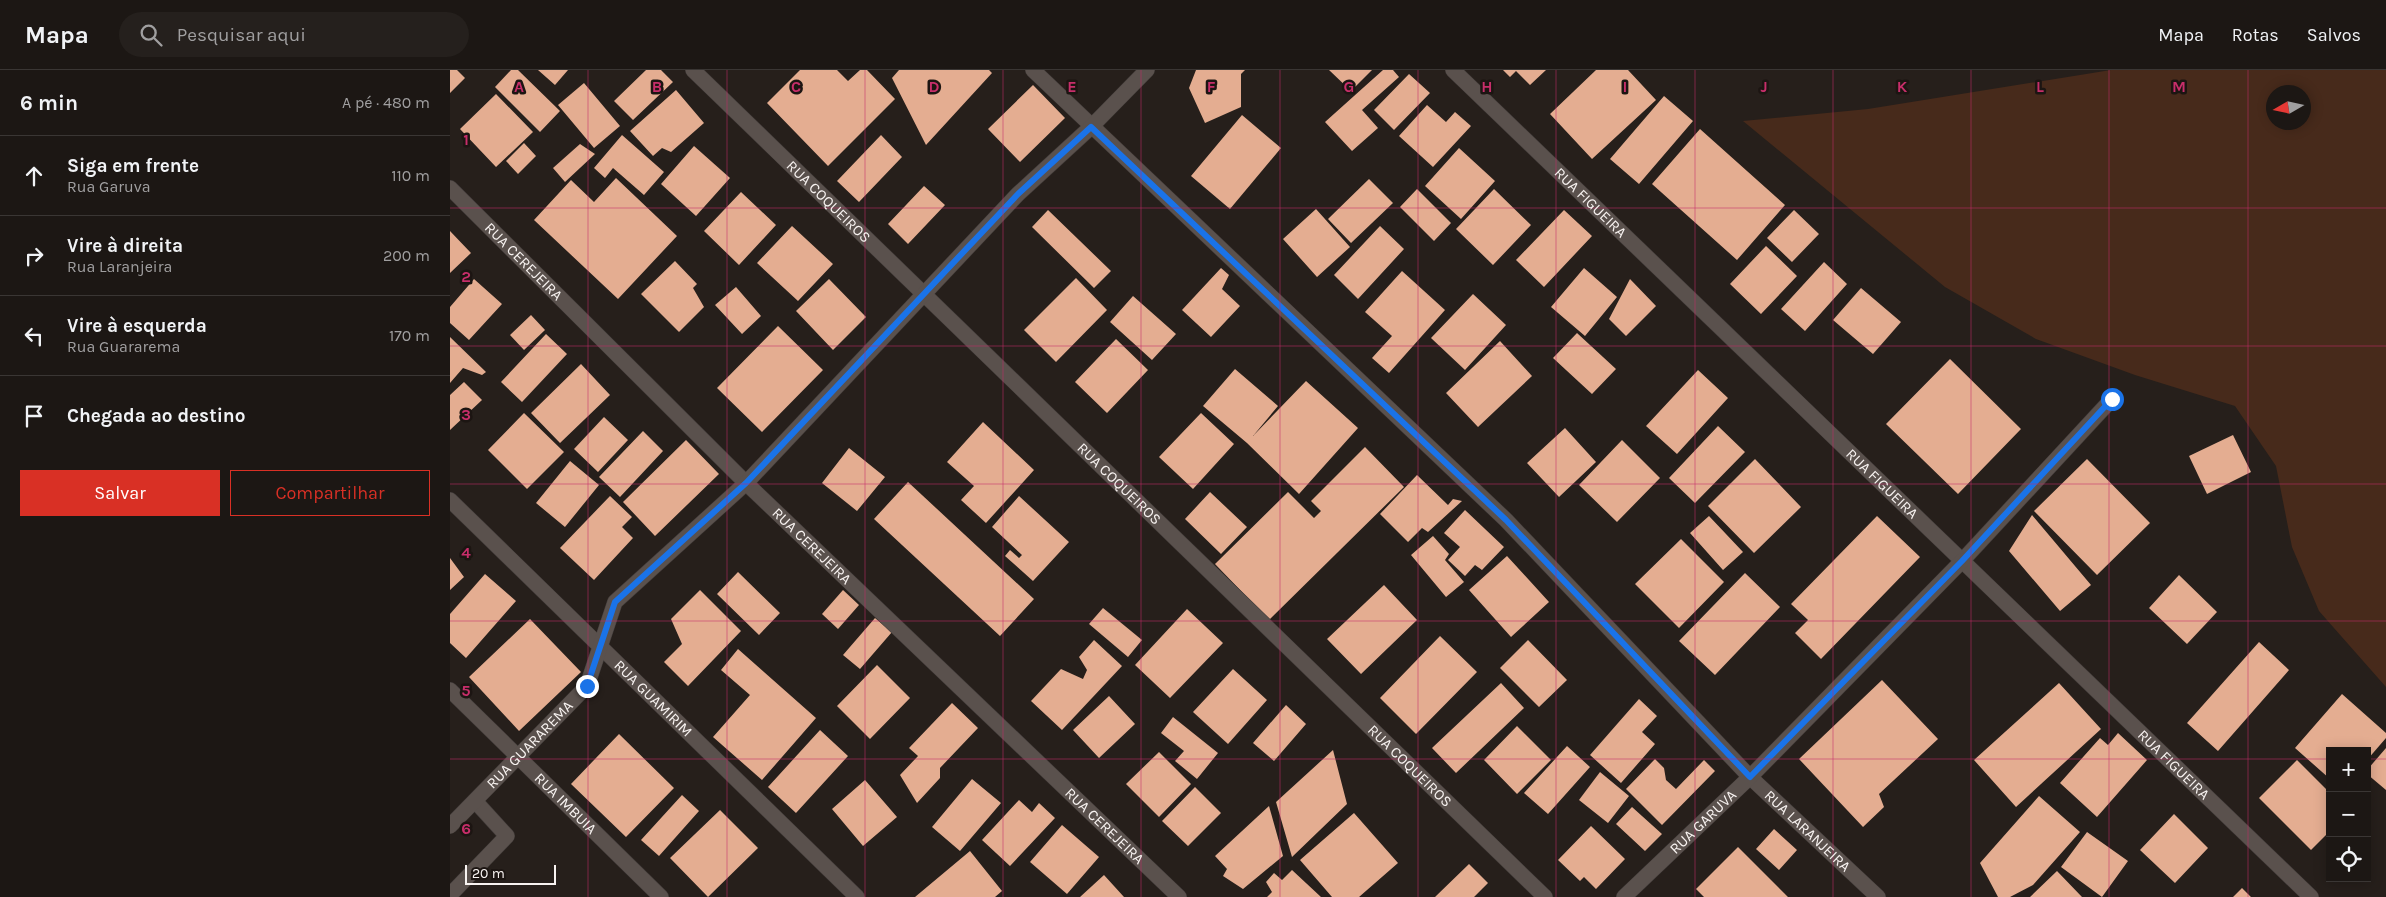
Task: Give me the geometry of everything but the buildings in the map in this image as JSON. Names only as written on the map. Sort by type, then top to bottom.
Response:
[{"type":"street","name":"RUA COQUEIROS","points":[[692,70],[1545,897]]},
{"type":"street","name":"RUA LARANJEIRA","points":[[1032,70],[1506,520],[1750,777],[1878,897]]},
{"type":"street","name":"RUA GUARAREMA","points":[[450,826],[587,686],[601,649],[615,602],[746,483],[1018,194],[1091,127],[1147,70]]},
{"type":"street","name":"RUA FIGUEIRA","points":[[1453,70],[2311,897]]},
{"type":"street","name":"RUA CEREJEIRA","points":[[450,188],[746,483],[1179,897]]},
{"type":"street","name":"RUA GARUVA","points":[[1624,897],[1750,777],[1962,561],[2112,399]]},
{"type":"street","name":"RUA GUAMIRIM","points":[[450,500],[857,897]]},
{"type":"street","name":"RUA IMBUIA","points":[[450,690],[661,897]]},
{"type":"street","points":[[450,896],[507,836],[475,801]]},
{"type":"shaded area","points":[[2111,70],[2386,70],[2386,687],[2319,611],[2292,547],[2276,466],[2235,406],[2135,375],[2036,339],[1945,287],[1743,121],[1868,109]]},
{"type":"route","points":[[587,686],[601,649],[615,602],[746,483],[1018,194],[1091,127],[1506,520],[1750,777],[1962,561],[2112,399]]}]
